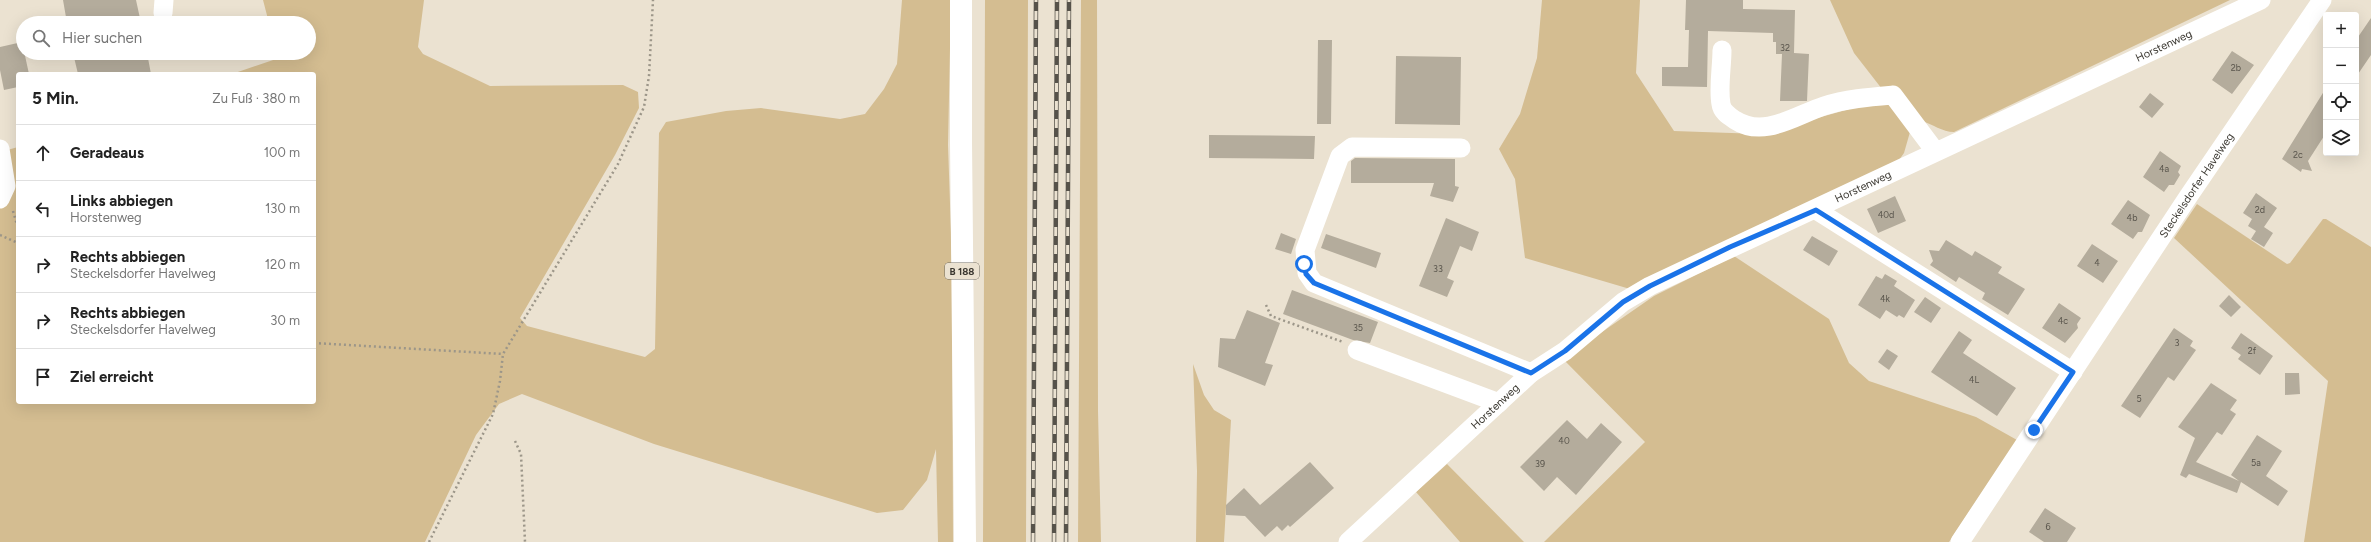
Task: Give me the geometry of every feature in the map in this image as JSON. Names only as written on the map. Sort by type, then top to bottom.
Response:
[{"type":"main road","name":"B 188","points":[[962,0],[961,150],[965,542]]},
{"type":"street","name":"Horstenweg","points":[[1348,542],[1531,373],[1565,351],[1623,302],[1650,286],[1730,247],[1816,210],[1935,150],[2145,56],[2261,0]]},
{"type":"street","name":"Steckelsdorfer Havelweg","points":[[1960,542],[2322,0]]},
{"type":"street","points":[[1722,50],[1721,105],[1726,114],[1741,124],[1762,127],[1789,122],[1823,106],[1857,98],[1893,95],[1935,150]]},
{"type":"street","points":[[1461,148],[1352,147],[1340,156],[1305,250],[1306,274],[1314,283],[1531,373]]},
{"type":"street","points":[[0,149],[6,186],[0,199]]},
{"type":"street","points":[[1816,210],[2073,372]]},
{"type":"street","points":[[1357,350],[1499,403]]},
{"type":"path","points":[[429,542],[493,414],[500,381],[503,354],[618,164],[644,107],[649,76],[653,0]]},
{"type":"path","points":[[0,235],[16,242]]},
{"type":"path","points":[[1266,305],[1271,316],[1351,345],[1357,350]]},
{"type":"path","points":[[316,343],[503,354]]},
{"type":"path","points":[[515,441],[521,454],[525,542]]},
{"type":"shaded area","points":[[263,0],[424,0],[418,47],[423,54],[490,86],[623,85],[638,92],[639,108],[615,155],[520,318],[527,326],[645,357],[655,349],[659,133],[666,122],[726,111],[761,108],[840,119],[865,114],[884,89],[897,64],[902,0],[951,0],[948,145],[952,261],[953,542],[938,542],[936,449],[927,480],[903,510],[877,513],[654,444],[522,394],[499,404],[476,435],[425,542],[0,542],[0,152],[16,148],[16,404],[316,404],[316,72],[238,72],[273,60],[316,60],[316,16],[267,16]]},
{"type":"shaded area","points":[[985,0],[1028,0],[1026,542],[983,542]]},
{"type":"shaded area","points":[[1081,0],[1097,0],[1098,411],[1101,542],[1078,542]]},
{"type":"shaded area","points":[[1542,0],[1640,0],[1636,73],[1674,131],[1760,134],[1889,98],[1854,53],[1830,0],[2230,0],[1954,132],[1945,131],[1921,121],[1910,132],[1904,153],[1899,160],[1630,289],[1525,258],[1515,179],[1499,149],[1520,114],[1537,58]]},
{"type":"shaded area","points":[[2197,204],[2287,264],[2290,263],[2323,219],[2326,219],[2371,247],[2371,542],[2304,542],[2328,381],[2174,238]]},
{"type":"shaded area","points":[[1734,256],[1829,319],[1849,363],[1869,381],[1976,417],[2017,440],[1949,542],[1544,542],[1645,442],[1563,359],[1654,296]]},
{"type":"shaded area","points":[[1193,364],[1204,395],[1214,410],[1231,420],[1224,542],[1196,542],[1197,471]]},
{"type":"shaded area","points":[[1447,464],[1524,542],[1460,542],[1416,492]]},
{"type":"building","points":[[63,0],[136,0],[139,16],[66,16]]},
{"type":"building","points":[[1686,0],[1743,0],[1743,9],[1795,10],[1794,53],[1809,54],[1807,101],[1780,101],[1782,54],[1776,54],[1776,42],[1773,42],[1773,33],[1708,31],[1707,87],[1662,86],[1662,67],[1688,67],[1689,30],[1685,30]]},
{"type":"building","points":[[2371,18],[2371,55],[2359,73],[2359,48],[2359,36]]},
{"type":"building","points":[[1318,40],[1332,40],[1331,124],[1317,124]]},
{"type":"building","points":[[16,43],[16,60],[26,60],[29,72],[16,72],[16,87],[4,90],[0,70],[0,47]]},
{"type":"building","points":[[2232,51],[2254,65],[2232,94],[2212,80]]},
{"type":"building","points":[[1396,56],[1461,57],[1460,125],[1395,124]]},
{"type":"building","points":[[75,60],[148,60],[151,72],[78,72]]},
{"type":"building","points":[[2150,93],[2164,104],[2152,118],[2139,107]]},
{"type":"building","points":[[2323,93],[2323,138],[2308,161],[2312,171],[2302,169],[2301,172],[2282,159]]},
{"type":"building","points":[[1209,135],[1315,136],[1314,159],[1209,158]]},
{"type":"building","points":[[2160,151],[2181,166],[2178,172],[2180,175],[2174,185],[2169,185],[2164,192],[2143,177]]},
{"type":"building","points":[[1355,158],[1455,159],[1455,186],[1459,187],[1453,202],[1430,196],[1434,183],[1351,183],[1351,161]]},
{"type":"building","points":[[2256,193],[2277,208],[2264,227],[2273,233],[2264,247],[2251,239],[2256,231],[2248,226],[2252,219],[2243,213]]},
{"type":"building","points":[[1895,196],[1906,221],[1878,233],[1867,209]]},
{"type":"building","points":[[2128,200],[2150,215],[2142,232],[2138,232],[2133,239],[2111,224]]},
{"type":"building","points":[[1446,218],[1479,232],[1472,251],[1460,246],[1447,278],[1454,281],[1447,297],[1419,286]]},
{"type":"building","points":[[1281,233],[1296,239],[1291,254],[1275,249]]},
{"type":"building","points":[[1326,234],[1381,253],[1376,268],[1321,248]]},
{"type":"building","points":[[1812,236],[1838,251],[1829,266],[1803,250]]},
{"type":"building","points":[[1946,240],[1972,256],[1975,251],[2002,267],[1998,273],[2025,289],[2008,315],[1982,299],[1985,293],[1959,277],[1956,282],[1930,265],[1933,261],[1929,250],[1939,251]]},
{"type":"building","points":[[2092,244],[2118,261],[2103,283],[2077,266]]},
{"type":"building","points":[[1885,274],[1897,281],[1894,286],[1915,300],[1904,318],[1899,315],[1897,317],[1886,310],[1880,319],[1858,305],[1876,276],[1882,279]]},
{"type":"building","points":[[1292,290],[1378,322],[1370,343],[1353,340],[1283,314]]},
{"type":"building","points":[[2229,295],[2241,307],[2231,317],[2219,306]]},
{"type":"building","points":[[1925,297],[1941,308],[1931,323],[1914,312]]},
{"type":"building","points":[[2059,303],[2081,318],[2077,324],[2078,328],[2065,343],[2042,328]]},
{"type":"building","points":[[1247,310],[1280,323],[1265,363],[1273,365],[1265,386],[1218,367],[1220,338],[1235,339]]},
{"type":"building","points":[[2174,328],[2193,341],[2190,346],[2196,350],[2174,381],[2168,377],[2140,418],[2121,406]]},
{"type":"building","points":[[1959,331],[1972,340],[1963,353],[2016,388],[1997,416],[1931,372]]},
{"type":"building","points":[[2241,333],[2273,356],[2260,375],[2238,359],[2241,355],[2231,348]]},
{"type":"building","points":[[1887,349],[1898,356],[1889,370],[1878,362]]},
{"type":"building","points":[[2285,373],[2299,373],[2300,394],[2285,395]]},
{"type":"building","points":[[2211,383],[2237,400],[2230,410],[2236,414],[2222,435],[2217,432],[2196,462],[2239,481],[2231,475],[2257,435],[2282,451],[2266,476],[2288,491],[2278,506],[2241,482],[2237,493],[2189,474],[2186,478],[2180,475],[2195,438],[2178,427]]},
{"type":"building","points":[[1567,420],[1587,439],[1601,423],[1622,442],[1576,495],[1557,477],[1544,491],[1520,467]]},
{"type":"building","points":[[1310,462],[1334,488],[1290,527],[1288,525],[1282,531],[1277,526],[1265,537],[1245,516],[1226,515],[1226,505],[1244,488],[1260,505]]},
{"type":"building","points":[[2045,508],[2076,528],[2067,542],[2044,542],[2029,532]]},
{"type":"railway","points":[[1033,542],[1036,0]]},
{"type":"railway","points":[[1054,542],[1057,0]]},
{"type":"railway","points":[[1066,542],[1069,0]]},
{"type":"route","points":[[1304,264],[1306,274],[1314,283],[1531,373],[1565,351],[1623,302],[1650,286],[1730,247],[1816,210],[1952,294],[2073,372],[2034,430]]}]
